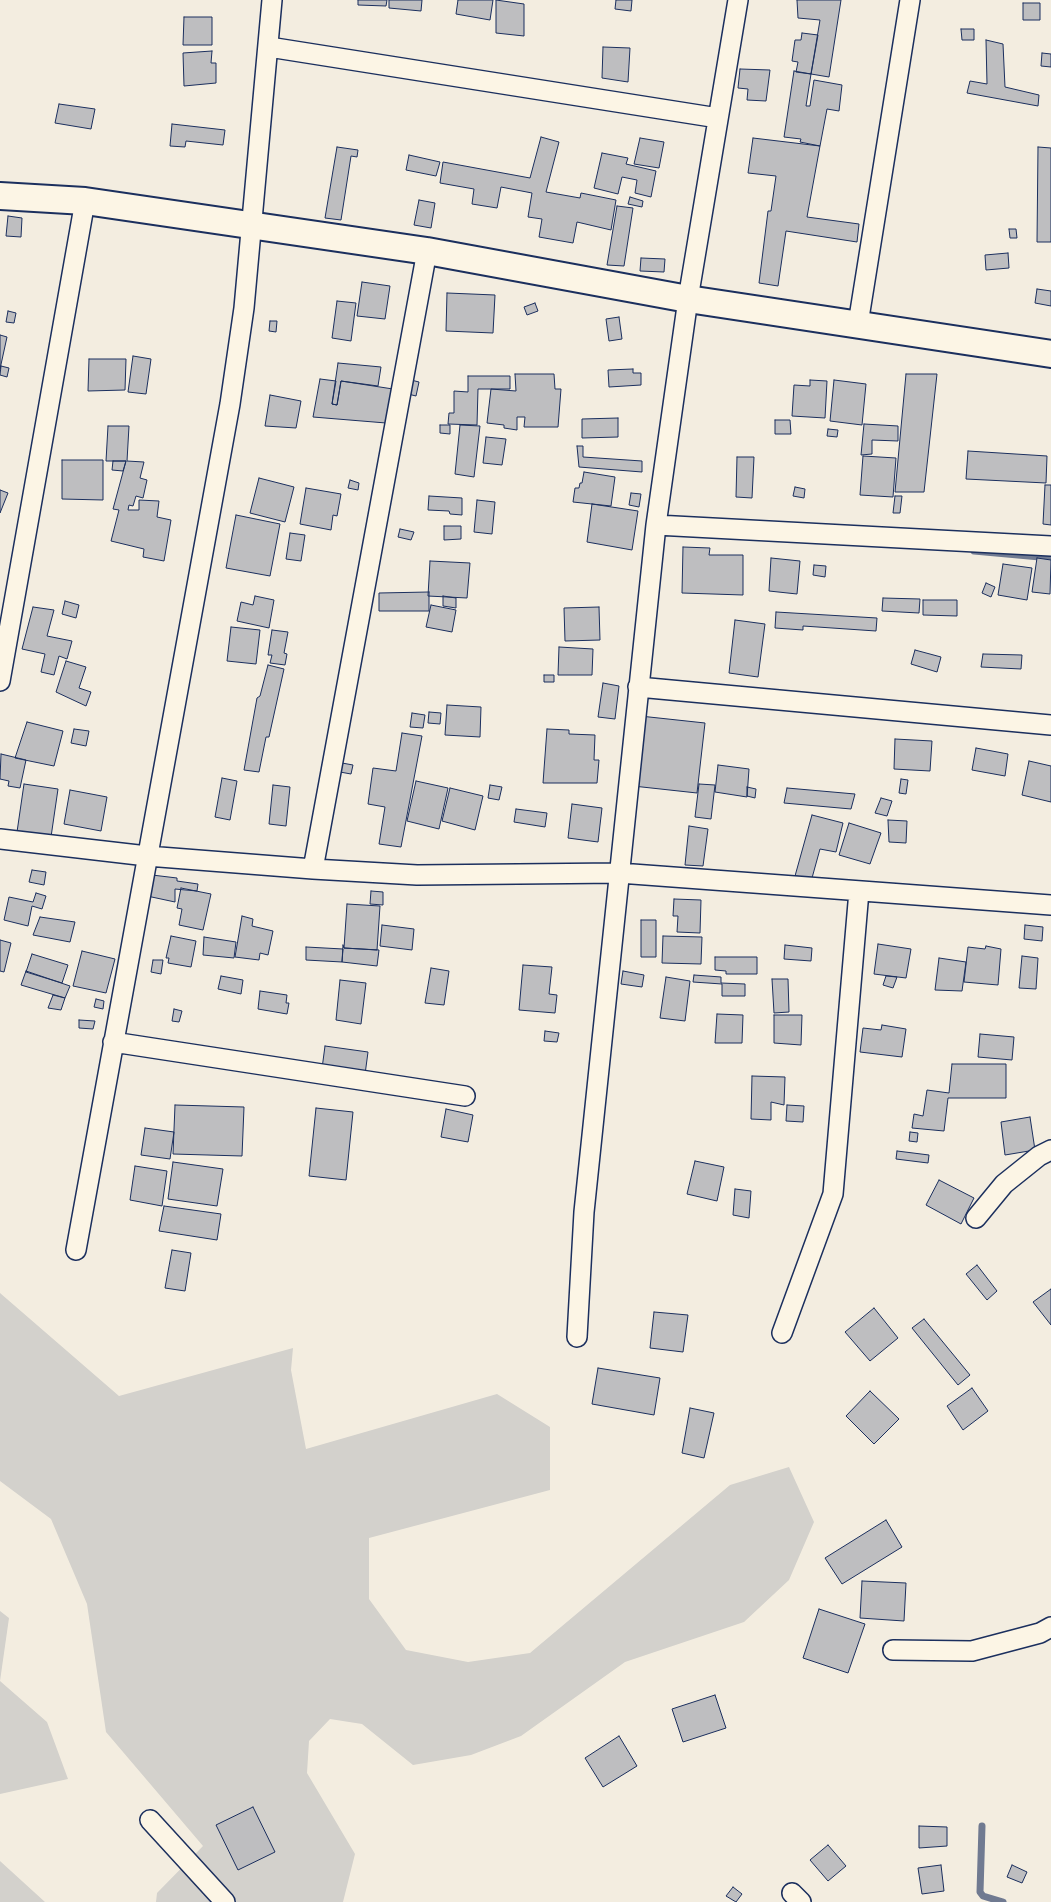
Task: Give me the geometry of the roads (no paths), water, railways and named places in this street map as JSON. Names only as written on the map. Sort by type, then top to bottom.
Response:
[{"type":"main road","points":[[0,196],[85,201],[427,251],[688,299],[1051,354]]},
{"type":"street","points":[[76,1250],[146,856],[230,404],[244,308],[272,0]]},
{"type":"street","points":[[577,1337],[584,1212],[656,525],[688,299],[738,0]]},
{"type":"street","points":[[858,324],[910,0]]},
{"type":"street","points":[[269,47],[718,118]]},
{"type":"street","points":[[0,681],[85,201]]},
{"type":"street","points":[[313,868],[427,251]]},
{"type":"street","points":[[656,525],[1051,546]]},
{"type":"street","points":[[638,687],[1051,725]]},
{"type":"street","points":[[0,839],[146,856],[417,875],[619,873],[1051,905]]},
{"type":"street","points":[[782,1333],[832,1194],[859,891]]},
{"type":"street","points":[[113,1042],[464,1096]]},
{"type":"street","points":[[976,1218],[1004,1184],[1038,1156],[1051,1150]]},
{"type":"street","points":[[893,1650],[972,1651],[1040,1633],[1051,1627]]},
{"type":"street","points":[[150,1820],[225,1902]]},
{"type":"waterway","points":[[974,551],[1051,558]]},
{"type":"waterway","points":[[982,1826],[980,1892],[983,1896],[1003,1902]]}]
